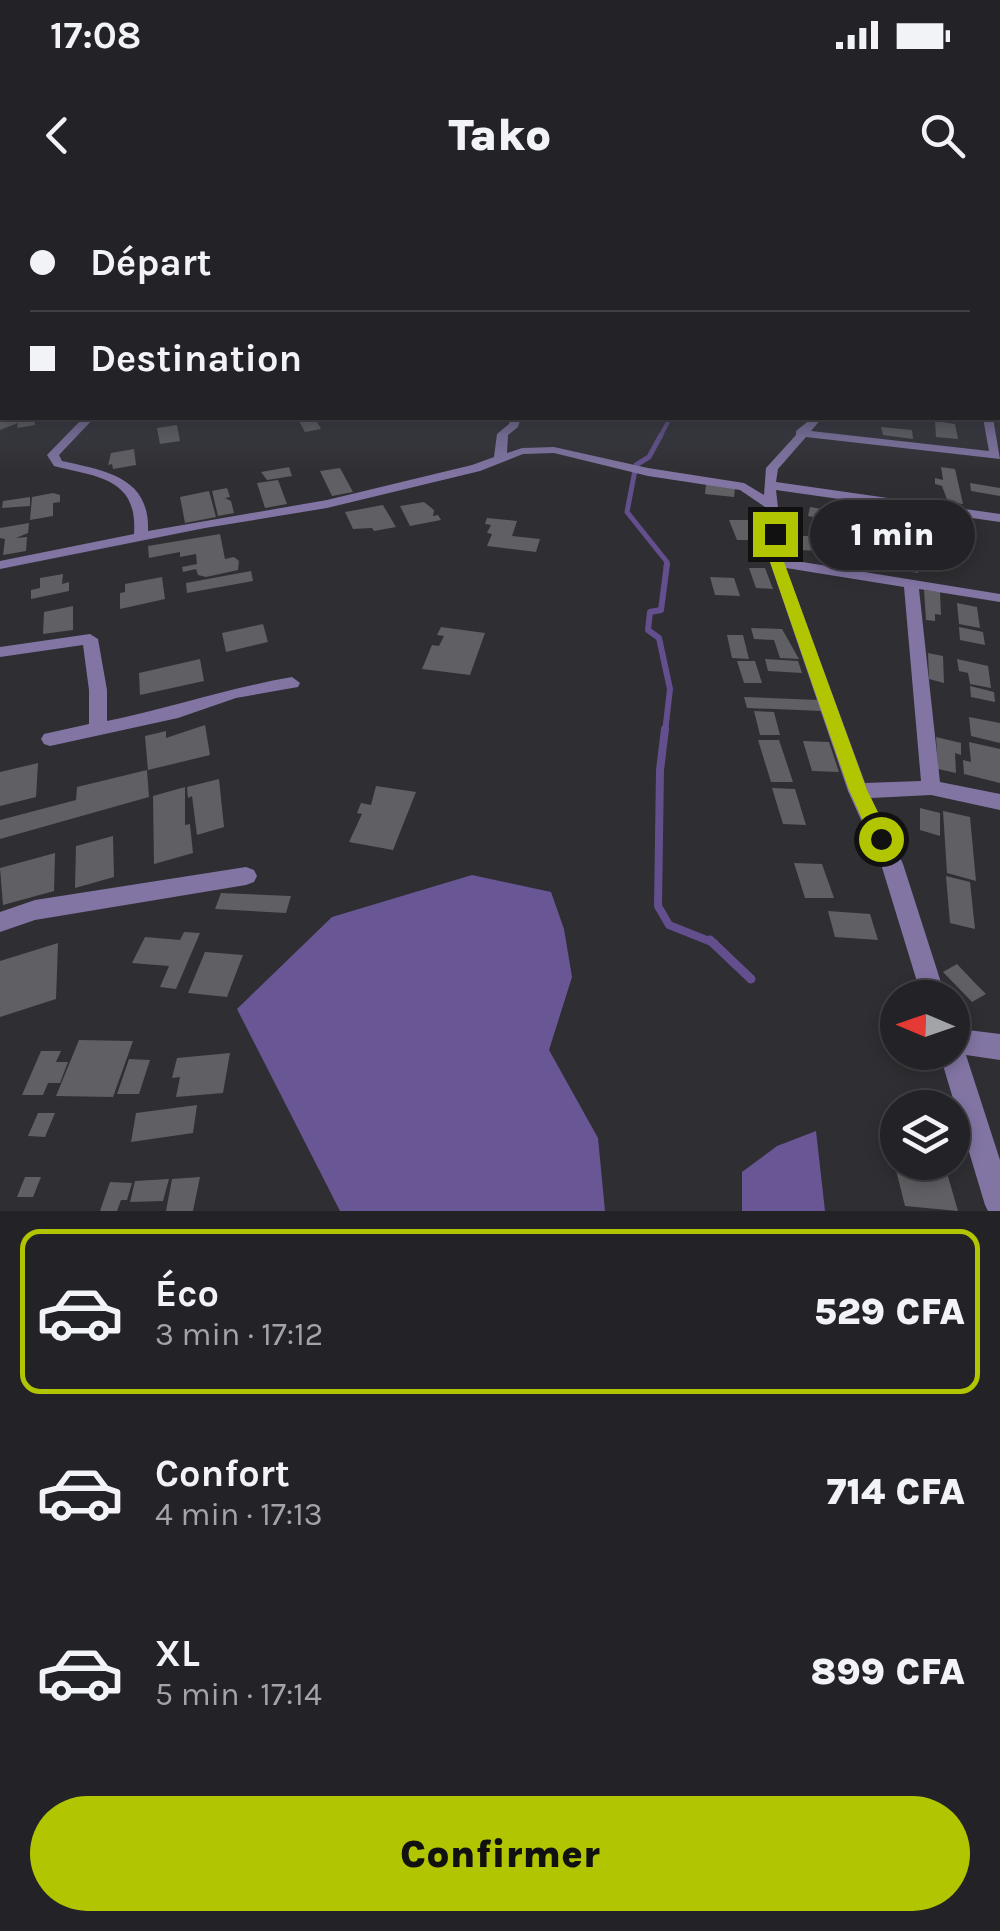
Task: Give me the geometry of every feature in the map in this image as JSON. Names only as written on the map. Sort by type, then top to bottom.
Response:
[{"type":"street","points":[[88,420],[65,441],[53,460],[98,473],[128,490],[140,506],[141,538]]},
{"type":"street","points":[[500,459],[502,434],[515,420]]},
{"type":"street","points":[[814,420],[772,468],[769,485],[777,562],[858,790],[892,864],[928,980]]},
{"type":"street","points":[[800,434],[997,456],[988,420]]},
{"type":"street","points":[[0,566],[406,487],[522,451],[554,450],[648,472],[744,488],[772,507]]},
{"type":"street","points":[[769,485],[1000,518]]},
{"type":"street","points":[[777,562],[1000,598]]},
{"type":"street","points":[[911,586],[931,788]]},
{"type":"street","points":[[0,652],[90,639],[98,690],[98,729]]},
{"type":"street","points":[[50,739],[178,712],[234,693],[292,683]]},
{"type":"street","points":[[858,790],[931,788],[1000,802]]},
{"type":"street","points":[[0,922],[35,910],[246,876]]},
{"type":"street","points":[[970,1043],[1000,1047]]},
{"type":"street","points":[[958,1070],[1000,1205]]},
{"type":"shaded area","points":[[472,875],[551,892],[564,929],[572,977],[549,1050],[598,1138],[605,1211],[340,1211],[237,1009],[332,917]]},
{"type":"shaded area","points":[[816,1131],[825,1211],[742,1211],[742,1172],[777,1146]]},
{"type":"building","points":[[0,420],[35,420],[35,425],[17,428],[18,423],[0,430]]},
{"type":"building","points":[[299,420],[316,420],[321,429],[305,432]]},
{"type":"building","points":[[935,421],[955,424],[958,439],[936,437]]},
{"type":"building","points":[[177,425],[180,441],[160,444],[157,428]]},
{"type":"building","points":[[881,427],[912,430],[913,439],[883,435]]},
{"type":"building","points":[[134,449],[136,465],[113,469],[112,464],[108,465],[111,453]]},
{"type":"building","points":[[289,467],[292,476],[267,480],[261,472]]},
{"type":"building","points":[[941,467],[955,469],[963,504],[948,502],[942,486],[935,484],[935,478],[943,480]]},
{"type":"building","points":[[340,468],[353,492],[332,496],[320,471]]},
{"type":"building","points":[[278,480],[287,504],[265,508],[257,483]]},
{"type":"building","points":[[970,483],[1000,488],[1000,496],[971,491]]},
{"type":"building","points":[[706,484],[735,488],[734,497],[705,494]]},
{"type":"building","points":[[227,488],[230,497],[225,498],[231,501],[234,513],[218,516],[212,491]]},
{"type":"building","points":[[209,491],[216,517],[185,523],[180,497]]},
{"type":"building","points":[[60,495],[60,502],[53,503],[53,516],[30,520],[32,497]]},
{"type":"building","points":[[30,497],[30,506],[2,508],[3,501]]},
{"type":"building","points":[[424,502],[434,510],[433,516],[438,515],[441,520],[410,526],[400,506]]},
{"type":"building","points":[[841,502],[869,506],[869,516],[838,516]]},
{"type":"building","points":[[383,505],[396,527],[353,529],[345,512]]},
{"type":"building","points":[[810,507],[834,511],[832,521],[808,516]]},
{"type":"building","points":[[487,518],[517,521],[512,536],[540,539],[536,552],[487,546],[492,534],[487,533],[491,525],[485,524]]},
{"type":"building","points":[[729,520],[748,520],[756,540],[737,540]]},
{"type":"building","points":[[29,523],[28,533],[16,538],[27,537],[26,551],[3,555],[5,539],[0,538],[0,528]]},
{"type":"building","points":[[853,532],[870,535],[870,561],[852,558]]},
{"type":"building","points":[[220,534],[225,559],[234,557],[239,561],[238,570],[206,577],[198,575],[196,569],[183,572],[182,567],[197,564],[196,554],[180,557],[180,552],[149,558],[148,546]]},
{"type":"building","points":[[791,536],[816,536],[823,551],[798,550]]},
{"type":"building","points":[[945,536],[967,540],[969,559],[942,555]]},
{"type":"building","points":[[893,553],[918,558],[918,573],[885,567],[885,560],[893,561]]},
{"type":"building","points":[[749,568],[765,568],[773,589],[756,588]]},
{"type":"building","points":[[251,571],[253,581],[187,593],[186,583]]},
{"type":"building","points":[[63,574],[62,584],[69,582],[69,591],[31,599],[31,590],[40,588],[40,578]]},
{"type":"building","points":[[162,577],[165,599],[120,609],[120,593],[125,592],[125,584]]},
{"type":"building","points":[[710,577],[734,578],[740,596],[715,595]]},
{"type":"building","points":[[924,590],[940,592],[941,615],[935,614],[935,621],[926,620]]},
{"type":"building","points":[[957,603],[977,607],[980,628],[959,624]]},
{"type":"building","points":[[73,606],[73,630],[43,634],[44,612]]},
{"type":"building","points":[[263,624],[268,642],[226,652],[222,633]]},
{"type":"building","points":[[441,627],[485,633],[470,675],[422,669],[432,645],[439,646],[444,636],[437,635]]},
{"type":"building","points":[[959,627],[983,632],[985,645],[960,640]]},
{"type":"building","points":[[751,628],[782,629],[799,659],[780,658],[774,640],[754,639]]},
{"type":"building","points":[[727,635],[743,635],[749,659],[732,658]]},
{"type":"building","points":[[928,653],[943,656],[944,683],[929,679]]},
{"type":"building","points":[[200,659],[204,681],[140,695],[139,673]]},
{"type":"building","points":[[765,659],[798,661],[802,673],[768,671]]},
{"type":"building","points":[[957,659],[988,666],[991,688],[970,684],[968,673],[959,671]]},
{"type":"building","points":[[737,661],[755,661],[762,683],[744,683]]},
{"type":"building","points":[[970,686],[994,692],[995,702],[971,697]]},
{"type":"building","points":[[744,697],[819,700],[822,711],[747,708]]},
{"type":"building","points":[[754,711],[774,712],[780,735],[760,735]]},
{"type":"building","points":[[969,717],[1000,723],[1000,743],[971,736]]},
{"type":"building","points":[[205,725],[210,755],[148,770],[145,736],[166,731],[166,738]]},
{"type":"building","points":[[936,737],[961,743],[961,755],[955,753],[956,773],[938,769]]},
{"type":"building","points":[[758,740],[779,740],[793,782],[771,782]]},
{"type":"building","points":[[803,741],[829,742],[839,772],[812,771]]},
{"type":"building","points":[[969,742],[1000,749],[1000,783],[964,774],[963,760],[971,762]]},
{"type":"building","points":[[38,763],[36,797],[0,806],[0,772]]},
{"type":"building","points":[[147,770],[149,797],[0,839],[0,820],[76,800],[77,787]]},
{"type":"building","points":[[219,779],[224,827],[197,835],[192,796],[188,798],[187,787]]},
{"type":"building","points":[[376,786],[416,792],[393,850],[349,842],[362,814],[357,813],[361,803],[371,805]]},
{"type":"building","points":[[185,787],[185,825],[190,824],[193,853],[154,864],[153,796]]},
{"type":"building","points":[[772,788],[795,789],[806,825],[783,824]]},
{"type":"building","points":[[920,808],[940,813],[940,836],[920,830]]},
{"type":"building","points":[[943,811],[970,817],[976,881],[947,873]]},
{"type":"building","points":[[113,836],[114,877],[75,888],[76,846]]},
{"type":"building","points":[[55,853],[54,891],[3,905],[0,868]]},
{"type":"building","points":[[794,863],[822,864],[834,898],[805,898]]},
{"type":"building","points":[[946,876],[970,882],[975,929],[950,923]]},
{"type":"building","points":[[221,893],[291,896],[286,913],[215,909]]},
{"type":"building","points":[[828,911],[870,914],[878,940],[835,937]]},
{"type":"building","points":[[184,932],[200,933],[176,989],[160,987],[169,966],[132,963],[145,937],[180,940]]},
{"type":"building","points":[[58,943],[56,999],[0,1017],[0,961]]},
{"type":"building","points":[[205,952],[243,955],[227,997],[188,993]]},
{"type":"building","points":[[957,964],[986,994],[972,1002],[970,980],[951,980],[943,972]]},
{"type":"building","points":[[79,1040],[133,1041],[113,1097],[56,1096]]},
{"type":"building","points":[[41,1051],[61,1051],[56,1062],[68,1062],[60,1083],[48,1083],[43,1095],[22,1095]]},
{"type":"building","points":[[230,1053],[223,1093],[176,1097],[180,1077],[172,1078],[177,1058]]},
{"type":"building","points":[[129,1059],[150,1060],[139,1094],[117,1094]]},
{"type":"building","points":[[197,1105],[193,1133],[131,1142],[136,1113]]},
{"type":"building","points":[[38,1113],[55,1113],[45,1137],[28,1136]]},
{"type":"building","points":[[25,1177],[41,1177],[33,1197],[17,1197]]},
{"type":"building","points":[[200,1177],[193,1211],[166,1211],[172,1179]]},
{"type":"building","points":[[169,1179],[163,1201],[130,1202],[135,1181]]},
{"type":"building","points":[[898,1180],[949,1180],[958,1211],[905,1206]]},
{"type":"building","points":[[110,1182],[132,1183],[127,1200],[121,1200],[117,1211],[100,1211]]},
{"type":"waterway","points":[[660,437],[669,420]]},
{"type":"waterway","points":[[661,435],[649,457],[636,465],[627,512],[667,562],[666,567]]},
{"type":"waterway","points":[[665,732],[670,689],[659,638],[648,630],[650,612],[661,610],[667,564]]},
{"type":"waterway","points":[[665,729],[660,770],[658,906],[669,925],[713,942]]},
{"type":"waterway","points":[[713,942],[751,979]]},
{"type":"route","points":[[775,534],[777,562],[858,790],[881,839]]}]
